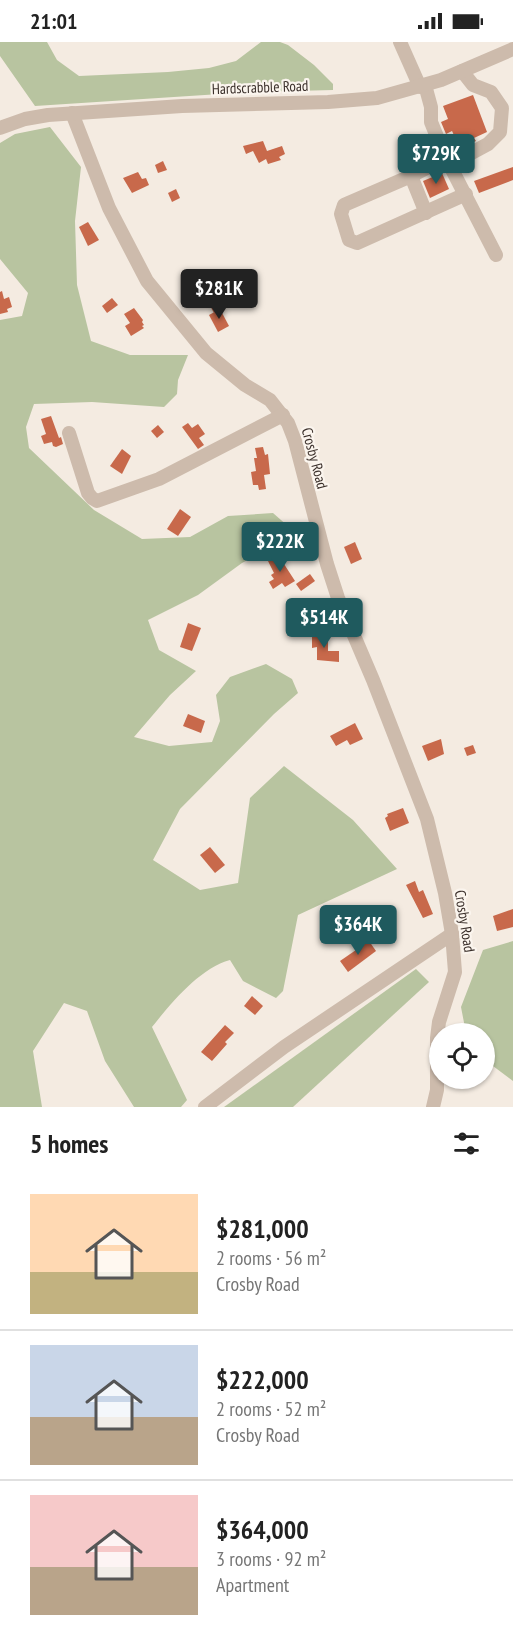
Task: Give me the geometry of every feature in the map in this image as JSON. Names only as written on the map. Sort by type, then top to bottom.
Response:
[{"type":"street","points":[[400,42],[423,86],[431,107],[431,122],[446,158],[496,255]]},
{"type":"street","name":"Hardscrabble Road","points":[[0,128],[25,119],[72,113],[377,98],[423,86],[513,49]]},
{"type":"street","points":[[462,71],[473,85],[491,92],[502,108],[507,123],[500,132],[488,144],[464,157],[446,158],[344,205],[340,214],[349,240],[357,243],[466,194]]},
{"type":"street","name":"Crosby Road","points":[[72,113],[109,208],[147,281],[207,353],[245,385],[270,400],[288,423],[295,441],[321,543],[338,598],[373,680],[427,819],[445,893],[455,972],[436,1038],[437,1090],[432,1107]]},
{"type":"street","points":[[411,176],[426,213]]},
{"type":"street","points":[[69,433],[88,493],[97,501],[159,479],[283,415]]},
{"type":"street","points":[[205,1107],[284,1047],[452,934]]},
{"type":"green space","points":[[0,42],[47,42],[57,60],[79,76],[209,68],[236,61],[261,42],[280,42],[288,45],[314,65],[333,84],[333,90],[251,92],[35,106],[0,56]]},
{"type":"green space","points":[[50,127],[81,167],[75,221],[77,285],[91,341],[130,355],[188,355],[178,380],[177,394],[164,407],[92,402],[34,404],[26,427],[29,448],[94,510],[142,539],[190,537],[228,516],[273,513],[297,534],[242,563],[198,595],[148,620],[159,650],[196,671],[170,695],[134,737],[169,746],[212,742],[220,721],[216,695],[230,677],[266,664],[292,679],[298,693],[274,714],[180,809],[153,860],[200,890],[238,883],[250,798],[284,766],[353,820],[397,869],[298,915],[283,991],[276,998],[243,981],[230,960],[208,970],[177,997],[152,1027],[187,1100],[181,1107],[134,1107],[105,1061],[87,1011],[64,1003],[33,1051],[42,1107],[0,1107],[0,320],[22,316],[28,293],[0,259],[0,143],[15,134]]},
{"type":"green space","points":[[513,941],[513,1081],[495,1068],[495,1023],[464,1023],[461,1007],[483,950]]},
{"type":"green space","points":[[416,969],[429,982],[293,1107],[224,1107]]},
{"type":"building","points":[[473,95],[487,132],[474,138],[476,141],[460,148],[452,131],[446,134],[441,122],[448,119],[443,106]]},
{"type":"building","points":[[263,141],[267,151],[282,146],[285,154],[279,157],[281,160],[268,164],[266,159],[259,163],[253,151],[246,154],[243,146]]},
{"type":"building","points":[[163,161],[167,170],[158,173],[155,165]]},
{"type":"building","points":[[513,167],[513,180],[479,193],[474,181]]},
{"type":"building","points":[[138,172],[142,179],[146,178],[149,185],[132,193],[123,178]]},
{"type":"building","points":[[442,173],[449,189],[430,198],[423,181]]},
{"type":"building","points":[[176,189],[180,198],[172,202],[168,193]]},
{"type":"building","points":[[88,222],[99,240],[88,246],[79,227]]},
{"type":"building","points":[[2,291],[4,299],[9,297],[12,307],[7,309],[8,312],[0,314],[0,292]]},
{"type":"building","points":[[112,298],[118,305],[107,313],[102,306]]},
{"type":"building","points":[[218,299],[223,308],[214,313],[209,304]]},
{"type":"building","points":[[134,308],[143,320],[144,328],[131,336],[125,326],[130,323],[124,314]]},
{"type":"building","points":[[220,309],[229,326],[218,332],[209,315]]},
{"type":"building","points":[[51,416],[63,444],[56,447],[52,442],[44,444],[41,436],[46,434],[41,419]]},
{"type":"building","points":[[188,423],[192,428],[198,424],[205,434],[199,438],[204,445],[198,449],[182,427]]},
{"type":"building","points":[[158,425],[164,432],[157,438],[151,431]]},
{"type":"building","points":[[263,447],[265,455],[268,454],[270,474],[264,475],[266,489],[259,490],[258,485],[253,485],[251,472],[256,471],[255,448]]},
{"type":"building","points":[[122,449],[131,456],[122,474],[110,466]]},
{"type":"building","points":[[180,509],[191,517],[178,536],[167,529]]},
{"type":"building","points":[[355,542],[362,559],[351,564],[344,547]]},
{"type":"building","points":[[282,555],[286,562],[284,564],[295,581],[285,587],[282,583],[273,589],[269,582],[274,579],[271,575],[274,573],[268,561]]},
{"type":"building","points":[[310,574],[315,581],[301,591],[296,584]]},
{"type":"building","points":[[188,623],[201,628],[192,651],[180,647]]},
{"type":"building","points":[[312,636],[328,636],[328,651],[339,651],[339,662],[317,660],[317,647],[312,648]]},
{"type":"building","points":[[188,714],[205,721],[201,733],[183,726]]},
{"type":"building","points":[[355,723],[363,739],[350,745],[347,740],[336,746],[330,736]]},
{"type":"building","points":[[441,739],[444,754],[428,761],[422,746]]},
{"type":"building","points":[[473,745],[476,753],[467,756],[464,748]]},
{"type":"building","points":[[403,808],[409,823],[390,831],[385,818],[387,814]]},
{"type":"building","points":[[210,847],[225,865],[215,873],[200,855]]},
{"type":"building","points":[[415,881],[419,892],[423,890],[433,914],[423,918],[406,885]]},
{"type":"building","points":[[513,909],[513,927],[497,931],[493,916]]},
{"type":"building","points":[[369,941],[376,951],[348,972],[340,961]]},
{"type":"building","points":[[252,996],[263,1006],[255,1015],[244,1006]]},
{"type":"building","points":[[225,1025],[234,1033],[212,1061],[201,1052]]}]
